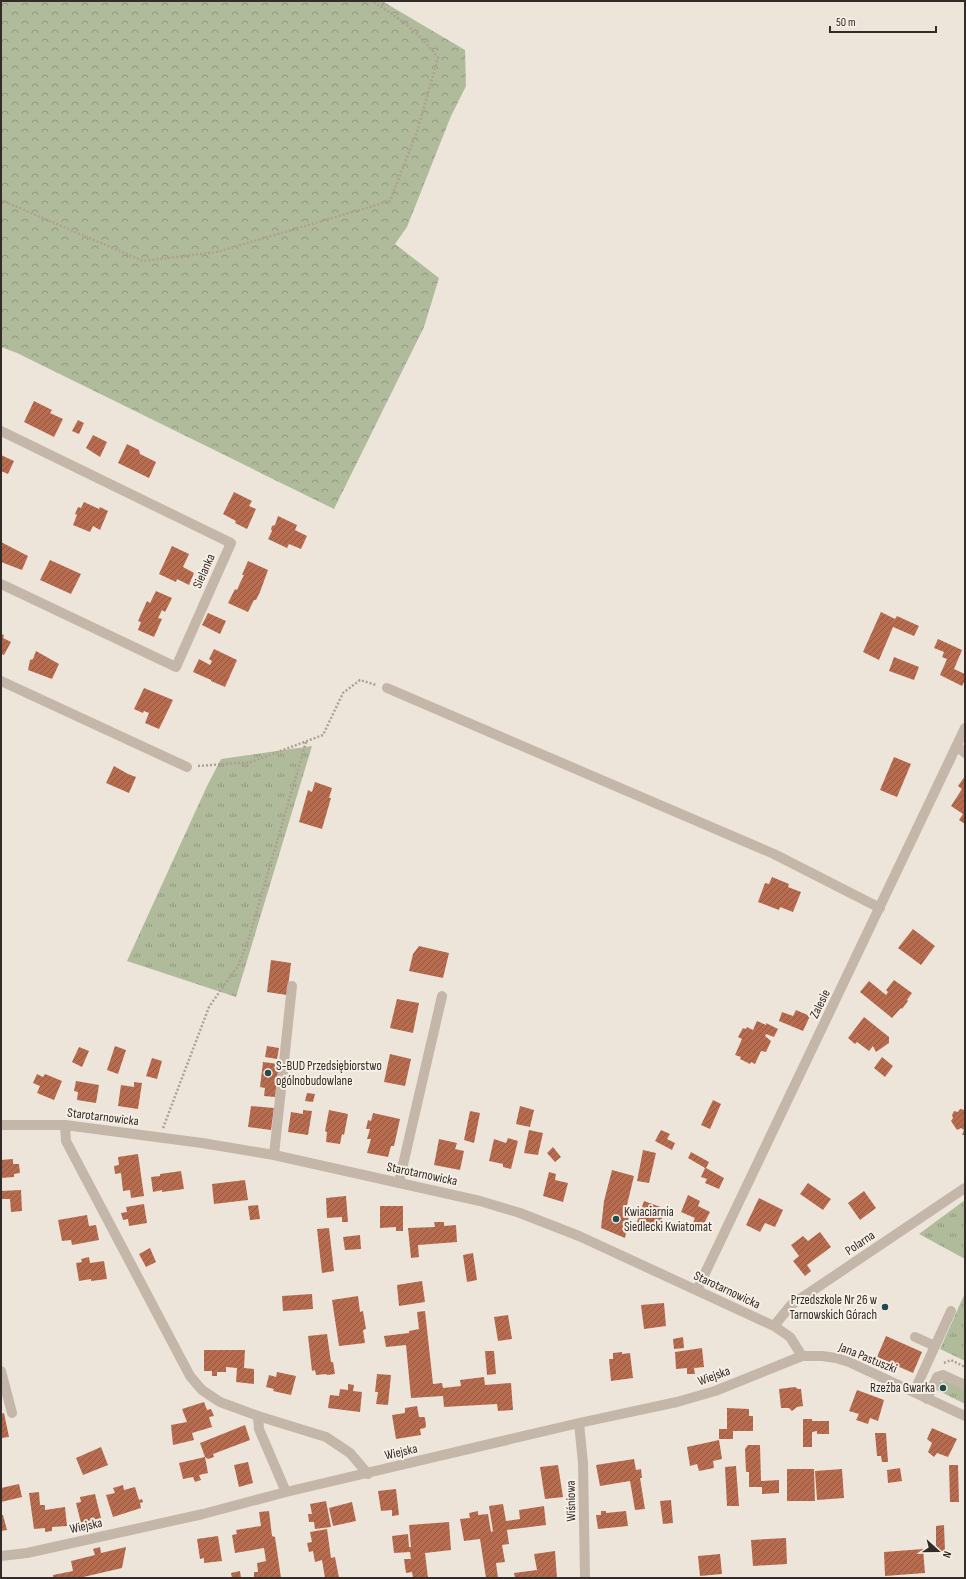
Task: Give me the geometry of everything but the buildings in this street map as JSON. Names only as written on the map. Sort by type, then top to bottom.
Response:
[{"type":"street","name":"Sielanka","points":[[1,431],[231,543],[176,666],[1,584]]},
{"type":"street","points":[[1,681],[187,767]]},
{"type":"street","points":[[387,688],[774,854],[880,908]]},
{"type":"street","name":"Zalesie","points":[[697,1290],[965,728]]},
{"type":"street","points":[[957,746],[965,753]]},
{"type":"street","points":[[274,1155],[292,986]]},
{"type":"street","points":[[399,1182],[442,996]]},
{"type":"street","name":"Starotarnowicka","points":[[1,1125],[65,1125],[159,1137],[274,1155],[480,1201],[520,1213],[579,1236],[774,1326],[790,1337],[802,1356]]},
{"type":"street","points":[[65,1125],[66,1141],[190,1376],[202,1390],[220,1402],[258,1416],[326,1437],[350,1453],[368,1474]]},
{"type":"street","name":"Polarna","points":[[774,1326],[791,1305],[965,1188]]},
{"type":"street","points":[[914,1392],[951,1311]]},
{"type":"street","points":[[915,1337],[935,1346]]},
{"type":"street","name":"Jana Pastuszki","points":[[802,1356],[812,1355],[836,1358],[965,1416]]},
{"type":"street","name":"Wiejska","points":[[1,1556],[27,1553],[203,1514],[286,1492],[368,1474],[579,1423],[677,1402],[715,1391],[802,1356]]},
{"type":"street","points":[[1,1371],[12,1413]]},
{"type":"street","points":[[928,1399],[937,1377],[940,1375],[965,1385]]},
{"type":"street","points":[[258,1416],[259,1429],[286,1492]]},
{"type":"street","name":"Wiśniowa","points":[[579,1423],[583,1464],[585,1578]]},
{"type":"path","points":[[1,200],[143,261],[217,252],[390,201],[417,132],[438,58],[431,48],[406,24],[372,1]]},
{"type":"path","points":[[187,767],[251,762],[306,742],[323,735],[343,693],[360,680],[387,688]]},
{"type":"path","points":[[159,1137],[209,1007],[239,964],[248,941],[306,742]]},
{"type":"green space","points":[[1,1],[382,1],[465,50],[466,86],[451,116],[407,227],[395,244],[439,278],[424,327],[334,509],[17,353],[1,347]]},
{"type":"green space","points":[[312,746],[236,997],[127,961],[207,786],[221,759]]},
{"type":"green space","points":[[965,1200],[965,1259],[919,1234]]},
{"type":"green space","points":[[965,1293],[965,1361],[940,1349]]},
{"type":"green space","points":[[946,1380],[965,1390],[965,1404],[935,1389],[938,1383]]},
{"type":"place","name":"S-BUD Przedsiębiorstwo ogólnobudowlane","points":[[268,1073]]},
{"type":"place","name":"Kwiaciarnia Siedlecki Kwiatomat","points":[[616,1219]]},
{"type":"place","name":"Przedszkole Nr 26 w Tarnowskich Górach","points":[[885,1307]]},
{"type":"place","name":"Rzeźba Gwarka","points":[[943,1388]]}]
